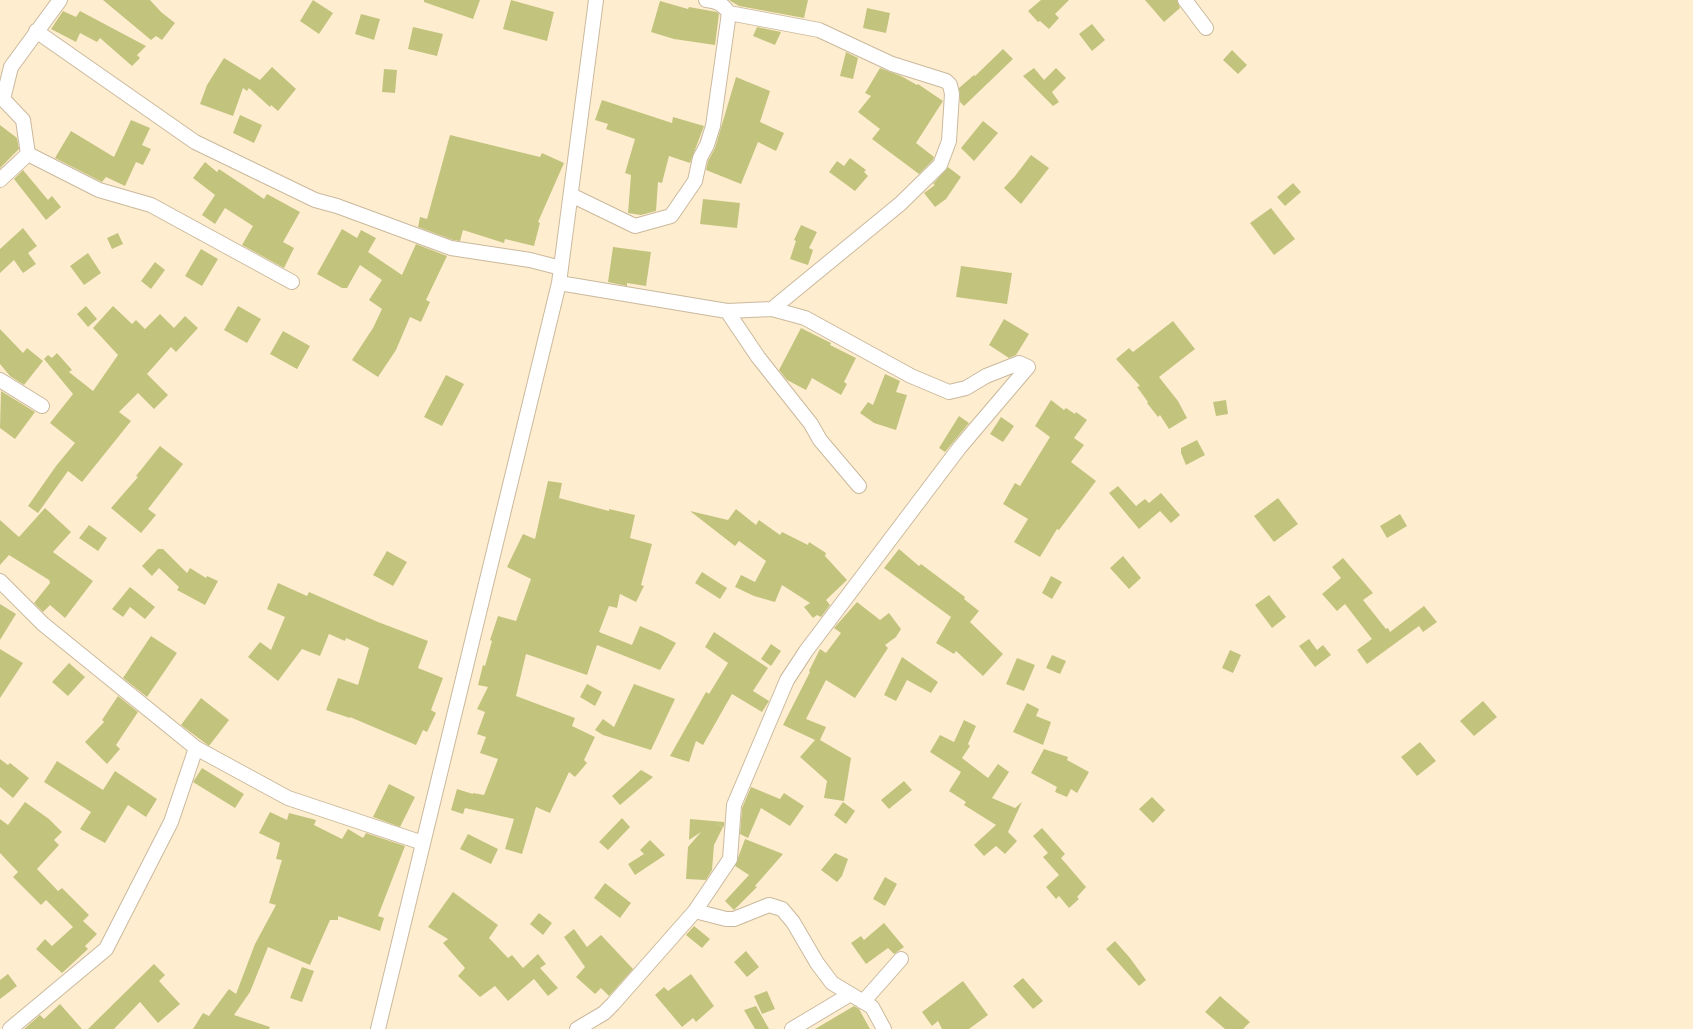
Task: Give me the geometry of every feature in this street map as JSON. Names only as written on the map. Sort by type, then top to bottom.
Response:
[{"type":"street","points":[[28,154],[23,120],[3,99],[11,67],[60,0]]},
{"type":"street","points":[[378,1029],[559,283],[596,0]]},
{"type":"street","points":[[706,0],[715,1],[727,7],[819,30],[892,64],[946,81],[950,85],[952,94],[949,141],[940,165],[900,204],[772,309]]},
{"type":"street","points":[[1186,0],[1206,28]]},
{"type":"street","points":[[571,194],[635,226],[671,216],[695,181],[700,158],[707,145],[713,126],[727,7]]},
{"type":"street","points":[[36,31],[195,142],[315,200],[338,206],[451,248],[530,260],[561,268]]},
{"type":"street","points":[[0,180],[28,154]]},
{"type":"street","points":[[28,154],[99,190],[151,205],[292,282]]},
{"type":"street","points":[[559,283],[727,311],[772,309],[805,318],[910,376],[949,392],[966,388],[986,376],[1019,363],[1028,367],[960,448],[806,651],[787,680],[734,805],[730,859],[695,911],[595,1025],[577,1029]]},
{"type":"street","points":[[727,311],[758,357],[811,424],[820,440],[859,486]]},
{"type":"street","points":[[0,380],[42,406]]},
{"type":"street","points":[[0,582],[43,624],[196,748],[288,798],[423,843]]},
{"type":"street","points":[[10,1029],[106,949],[171,822],[196,748]]},
{"type":"street","points":[[695,911],[726,919],[734,919],[769,905],[782,909],[793,922],[816,963],[832,983],[872,1007],[884,1029]]},
{"type":"street","points":[[863,1002],[901,959]]},
{"type":"street","points":[[792,1029],[850,995]]},
{"type":"building","points":[[103,0],[150,0],[161,12],[175,23],[162,40],[156,36],[151,40]]},
{"type":"building","points":[[313,0],[333,13],[319,34],[300,21]]},
{"type":"building","points":[[424,0],[480,0],[473,19],[424,2]]},
{"type":"building","points":[[511,0],[554,12],[547,41],[503,29]]},
{"type":"building","points":[[729,0],[808,0],[804,18],[739,6]]},
{"type":"building","points":[[1041,0],[1069,0],[1055,14],[1059,18],[1049,29],[1040,21],[1038,22],[1028,11]]},
{"type":"building","points":[[1145,0],[1177,0],[1180,8],[1164,22]]},
{"type":"building","points":[[660,1],[688,9],[689,7],[717,12],[719,14],[715,45],[674,39],[651,32]]},
{"type":"building","points":[[867,8],[890,13],[886,33],[863,28]]},
{"type":"building","points":[[63,11],[76,17],[80,11],[146,46],[137,55],[140,58],[132,66],[100,38],[97,42],[80,33],[76,42],[51,29]]},
{"type":"building","points":[[361,14],[380,19],[374,40],[355,34]]},
{"type":"building","points":[[1092,24],[1105,40],[1092,51],[1079,34]]},
{"type":"building","points":[[413,27],[443,34],[437,56],[408,49]]},
{"type":"building","points":[[757,27],[781,32],[775,45],[753,36]]},
{"type":"building","points":[[1003,49],[1013,59],[964,106],[960,102],[959,88],[974,75],[975,76]]},
{"type":"building","points":[[1232,50],[1247,65],[1238,74],[1223,60]]},
{"type":"building","points":[[846,52],[858,58],[853,79],[840,76]]},
{"type":"building","points":[[224,58],[260,80],[272,67],[296,89],[278,111],[271,105],[270,107],[249,88],[247,91],[243,88],[233,116],[200,104],[207,85]]},
{"type":"building","points":[[880,68],[901,76],[917,85],[918,84],[943,101],[916,143],[934,157],[933,160],[919,174],[872,139],[880,129],[858,112],[871,96],[865,93]]},
{"type":"building","points":[[1034,68],[1044,80],[1056,68],[1066,78],[1052,92],[1059,102],[1053,106],[1023,76]]},
{"type":"building","points":[[384,69],[397,70],[395,93],[382,92]]},
{"type":"building","points":[[736,77],[770,91],[760,122],[784,133],[776,151],[758,142],[741,184],[706,170],[708,161],[715,148]]},
{"type":"building","points":[[602,100],[672,123],[673,117],[704,126],[690,163],[669,156],[662,183],[658,182],[656,211],[641,215],[628,213],[631,175],[625,173],[635,139],[606,129],[608,124],[595,120]]},
{"type":"building","points":[[240,115],[262,125],[254,143],[233,133]]},
{"type":"building","points":[[131,120],[150,128],[142,145],[151,149],[143,165],[136,162],[125,186],[106,177],[102,182],[55,158],[71,131],[114,157]]},
{"type":"building","points":[[983,121],[998,133],[974,161],[961,148]]},
{"type":"building","points":[[0,125],[17,138],[19,149],[0,168]]},
{"type":"building","points":[[450,135],[540,157],[542,153],[564,163],[538,222],[540,223],[534,246],[505,239],[504,243],[463,230],[460,241],[453,240],[418,227],[420,217],[427,219]]},
{"type":"building","points":[[1031,155],[1049,168],[1021,204],[1004,188]]},
{"type":"building","points":[[850,158],[866,170],[864,172],[868,176],[855,191],[829,172],[837,161],[844,166]]},
{"type":"building","points":[[205,162],[217,172],[219,169],[264,199],[267,194],[300,212],[283,242],[294,248],[284,268],[242,245],[253,226],[225,208],[215,224],[202,215],[215,195],[193,178]]},
{"type":"building","points":[[948,167],[961,177],[946,199],[935,207],[924,193],[935,185],[933,184]]},
{"type":"building","points":[[23,170],[48,200],[52,196],[61,207],[46,220],[14,179]]},
{"type":"building","points":[[1293,183],[1301,192],[1285,206],[1277,197]]},
{"type":"building","points":[[703,199],[740,203],[737,228],[700,224]]},
{"type":"building","points":[[1271,208],[1295,239],[1274,255],[1250,223]]},
{"type":"building","points":[[801,225],[817,232],[809,248],[813,250],[808,265],[790,259],[796,241],[794,240]]},
{"type":"building","points":[[23,228],[37,246],[28,253],[36,264],[23,273],[14,260],[0,273],[0,249]]},
{"type":"building","points":[[342,229],[357,238],[361,230],[376,238],[368,252],[402,275],[416,244],[447,256],[426,300],[430,302],[421,322],[410,317],[396,350],[378,377],[352,360],[373,328],[382,309],[369,300],[382,280],[360,265],[347,288],[342,288],[317,274]]},
{"type":"building","points":[[118,233],[123,244],[112,249],[107,238]]},
{"type":"building","points":[[613,247],[651,252],[646,286],[627,283],[627,286],[608,282]]},
{"type":"building","points":[[201,249],[218,259],[202,286],[185,276]]},
{"type":"building","points":[[88,253],[101,273],[84,285],[70,266]]},
{"type":"building","points":[[155,262],[165,270],[151,289],[141,281]]},
{"type":"building","points":[[961,266],[1012,273],[1007,304],[956,297]]},
{"type":"building","points":[[86,306],[97,319],[88,327],[77,314]]},
{"type":"building","points":[[113,306],[132,324],[136,320],[145,329],[160,314],[174,328],[185,316],[198,328],[176,352],[171,347],[147,374],[168,395],[154,409],[138,393],[119,412],[131,421],[82,482],[68,471],[38,513],[28,506],[56,466],[75,443],[50,423],[73,394],[44,359],[48,355],[52,358],[57,353],[72,370],[69,372],[93,391],[118,355],[93,328]]},
{"type":"building","points":[[238,306],[261,319],[247,343],[224,330]]},
{"type":"building","points":[[1004,319],[1029,334],[1016,355],[1009,358],[989,345]]},
{"type":"building","points":[[1173,321],[1195,349],[1159,377],[1178,401],[1187,418],[1169,429],[1160,415],[1158,417],[1147,403],[1148,402],[1137,387],[1140,386],[1116,359],[1129,348],[1133,352]]},
{"type":"building","points":[[801,328],[856,358],[844,382],[847,384],[841,395],[812,378],[806,390],[787,380],[779,370]]},
{"type":"building","points":[[0,329],[23,353],[27,348],[43,361],[24,385],[10,376],[0,364]]},
{"type":"building","points":[[283,331],[310,346],[297,369],[270,354]]},
{"type":"building","points":[[885,374],[900,381],[896,392],[907,395],[896,430],[874,423],[860,413],[868,402],[873,405]]},
{"type":"building","points":[[446,375],[464,384],[442,426],[424,417]]},
{"type":"building","points":[[1,391],[35,412],[15,439],[0,428]]},
{"type":"building","points":[[1051,400],[1064,410],[1066,408],[1075,414],[1076,412],[1087,420],[1074,438],[1084,445],[1071,462],[1096,481],[1059,530],[1057,529],[1040,557],[1014,542],[1028,519],[1003,504],[1015,483],[1020,486],[1050,437],[1035,426]]},
{"type":"building","points":[[1226,400],[1228,414],[1216,416],[1213,402]]},
{"type":"building","points":[[959,416],[969,423],[945,452],[939,448]]},
{"type":"building","points":[[1001,417],[1014,426],[1003,442],[990,434]]},
{"type":"building","points":[[1197,440],[1205,455],[1186,465],[1181,453],[1181,448]]},
{"type":"building","points":[[160,446],[183,464],[148,509],[156,515],[141,533],[111,508],[138,477],[136,476]]},
{"type":"building","points":[[548,481],[562,483],[559,498],[609,511],[609,509],[635,515],[630,538],[652,544],[641,585],[644,586],[636,602],[620,594],[617,608],[609,606],[599,632],[632,645],[640,626],[676,643],[660,670],[597,645],[587,675],[526,654],[516,696],[575,718],[572,726],[595,737],[584,760],[587,763],[575,777],[569,772],[550,813],[536,807],[522,854],[505,849],[514,819],[465,808],[463,814],[451,810],[457,789],[473,794],[484,795],[498,759],[480,753],[486,737],[477,734],[485,712],[477,709],[488,687],[478,685],[483,665],[485,666],[492,641],[490,640],[498,616],[516,621],[531,579],[507,567],[523,534],[535,539]]},
{"type":"building","points":[[1118,486],[1136,506],[1145,499],[1149,503],[1161,493],[1180,515],[1171,523],[1160,511],[1139,529],[1109,493]]},
{"type":"building","points":[[1278,498],[1298,524],[1274,542],[1254,516]]},
{"type":"building","points":[[45,508],[71,532],[53,552],[93,581],[65,618],[50,605],[43,612],[34,603],[50,583],[49,580],[9,555],[0,565],[0,520],[19,537]]},
{"type":"building","points":[[736,509],[756,525],[759,520],[780,535],[782,532],[808,545],[809,542],[826,553],[825,556],[847,580],[826,600],[830,605],[821,617],[817,615],[813,618],[804,607],[810,603],[782,585],[775,602],[754,596],[735,587],[741,575],[755,582],[766,561],[739,541],[735,546],[690,511],[728,520]]},
{"type":"building","points":[[1400,514],[1407,526],[1387,538],[1380,526]]},
{"type":"building","points":[[89,525],[107,538],[98,551],[79,538]]},
{"type":"building","points":[[158,549],[163,549],[187,573],[190,568],[206,578],[207,576],[218,581],[205,605],[177,590],[179,587],[159,568],[152,576],[142,566]]},
{"type":"building","points":[[899,549],[919,566],[921,564],[965,597],[964,599],[979,611],[970,622],[1003,654],[983,676],[956,651],[954,654],[936,643],[951,617],[884,568]]},
{"type":"building","points":[[387,551],[407,562],[393,586],[373,575]]},
{"type":"building","points":[[1123,556],[1141,578],[1129,589],[1110,568]]},
{"type":"building","points":[[1343,558],[1373,593],[1363,600],[1390,632],[1424,606],[1437,622],[1423,632],[1419,626],[1367,664],[1357,650],[1372,639],[1345,604],[1337,611],[1322,594],[1341,578],[1332,567]]},
{"type":"building","points":[[702,572],[727,588],[720,599],[695,583]]},
{"type":"building","points":[[1051,576],[1062,582],[1052,599],[1042,593]]},
{"type":"building","points":[[278,583],[307,596],[309,592],[378,622],[428,641],[418,668],[443,678],[431,710],[436,713],[427,732],[423,730],[416,745],[350,717],[326,710],[338,678],[358,685],[369,648],[346,638],[345,641],[329,634],[320,656],[302,649],[278,681],[248,657],[260,642],[271,650],[285,617],[267,609]]},
{"type":"building","points":[[130,587],[155,607],[145,619],[130,607],[123,617],[112,609]]},
{"type":"building","points":[[1269,595],[1286,617],[1272,628],[1255,605]]},
{"type":"building","points":[[857,602],[880,620],[889,613],[901,629],[896,637],[885,645],[888,648],[855,698],[826,680],[806,719],[826,727],[820,740],[851,758],[844,801],[824,798],[827,781],[800,757],[815,740],[783,725],[820,649],[826,653],[841,633],[834,628]]},
{"type":"building","points":[[0,604],[16,614],[0,640]]},
{"type":"building","points":[[714,632],[768,668],[753,691],[769,701],[762,712],[732,694],[703,745],[696,741],[689,762],[670,756],[706,692],[709,694],[728,663],[705,647]]},
{"type":"building","points":[[151,636],[177,653],[147,697],[123,678]]},
{"type":"building","points":[[1309,639],[1317,650],[1323,645],[1331,655],[1315,667],[1299,646]]},
{"type":"building","points":[[771,644],[781,651],[771,666],[761,659]]},
{"type":"building","points":[[0,649],[23,663],[0,698]]},
{"type":"building","points":[[1230,650],[1241,655],[1233,673],[1222,668]]},
{"type":"building","points":[[1052,655],[1066,661],[1060,674],[1046,668]]},
{"type":"building","points":[[902,657],[938,682],[931,693],[907,680],[896,701],[884,695]]},
{"type":"building","points":[[1017,658],[1035,665],[1024,691],[1006,684]]},
{"type":"building","points":[[69,663],[85,677],[68,696],[52,682]]},
{"type":"building","points":[[587,684],[602,692],[595,706],[580,697]]},
{"type":"building","points":[[634,684],[675,699],[651,750],[603,735],[595,730],[603,719],[614,727]]},
{"type":"building","points":[[118,696],[138,712],[116,745],[120,749],[107,764],[85,742],[104,722],[102,720]]},
{"type":"building","points":[[201,698],[229,720],[209,746],[181,725]]},
{"type":"building","points":[[1483,701],[1497,717],[1474,736],[1460,721]]},
{"type":"building","points":[[1027,703],[1039,709],[1036,716],[1051,722],[1043,745],[1013,732]]},
{"type":"building","points":[[964,720],[976,726],[968,744],[970,746],[962,758],[988,778],[998,764],[1009,772],[992,798],[1015,808],[1022,802],[1008,832],[1017,841],[1005,854],[996,846],[984,856],[974,845],[996,825],[964,805],[966,802],[949,791],[961,772],[930,752],[940,735],[954,742]]},
{"type":"building","points":[[1420,742],[1436,761],[1417,776],[1401,757]]},
{"type":"building","points":[[1044,749],[1068,757],[1067,760],[1089,772],[1077,793],[1071,789],[1067,797],[1055,792],[1057,787],[1031,773]]},
{"type":"building","points":[[0,759],[8,765],[10,763],[29,778],[13,798],[0,787]]},
{"type":"building","points":[[57,761],[103,790],[115,771],[157,799],[146,817],[128,805],[105,843],[80,829],[91,812],[44,782]]},
{"type":"building","points":[[202,768],[244,794],[235,808],[193,782]]},
{"type":"building","points":[[641,770],[653,777],[620,805],[612,796]]},
{"type":"building","points":[[904,781],[912,790],[889,809],[881,800]]},
{"type":"building","points":[[389,784],[415,797],[400,827],[373,817]]},
{"type":"building","points":[[751,787],[780,799],[784,793],[804,806],[790,826],[761,808],[748,838],[740,834],[742,808]]},
{"type":"building","points":[[1152,797],[1165,810],[1153,823],[1139,809]]},
{"type":"building","points":[[25,802],[49,819],[62,832],[54,840],[59,845],[37,869],[58,891],[62,888],[89,915],[83,921],[97,934],[85,946],[88,949],[62,973],[36,949],[45,939],[52,946],[73,927],[46,900],[41,905],[13,877],[18,872],[0,853],[0,819],[8,825]]},
{"type":"building","points":[[843,802],[855,811],[846,824],[834,815]]},
{"type":"building","points":[[270,812],[287,820],[289,813],[316,820],[314,825],[342,839],[348,829],[363,838],[366,833],[405,846],[378,916],[384,918],[380,931],[338,916],[338,920],[330,920],[310,965],[268,947],[250,992],[234,1015],[270,1027],[269,1029],[193,1029],[203,1013],[209,1016],[229,989],[236,994],[255,944],[276,905],[269,903],[282,860],[276,859],[280,843],[259,833]]},
{"type":"building","points":[[622,818],[630,827],[608,850],[599,842]]},
{"type":"building","points":[[690,819],[724,822],[724,827],[714,823],[723,827],[714,845],[712,870],[706,880],[686,879],[688,847],[701,832],[689,840]]},
{"type":"building","points":[[1042,828],[1065,854],[1061,858],[1086,887],[1077,897],[1079,899],[1069,908],[1059,896],[1056,899],[1046,887],[1059,875],[1043,857],[1048,853],[1033,836]]},
{"type":"building","points":[[468,834],[498,849],[491,864],[460,849]]},
{"type":"building","points":[[745,839],[783,854],[755,886],[757,887],[734,910],[725,901],[749,875],[735,866]]},
{"type":"building","points":[[650,840],[665,855],[635,875],[628,864],[644,854],[640,850]]},
{"type":"building","points":[[835,853],[848,859],[842,876],[837,882],[821,870]]},
{"type":"building","points":[[885,877],[897,884],[885,906],[873,899]]},
{"type":"building","points":[[605,883],[631,903],[620,918],[594,898]]},
{"type":"building","points":[[453,892],[498,925],[489,938],[508,958],[512,955],[523,968],[538,954],[546,964],[540,968],[558,988],[548,996],[534,979],[508,1001],[495,986],[480,997],[458,976],[465,968],[443,943],[448,939],[428,927]]},
{"type":"building","points":[[539,913],[552,923],[543,935],[530,924]]},
{"type":"building","points":[[884,923],[904,947],[894,954],[888,948],[866,964],[851,943],[861,936],[864,940]]},
{"type":"building","points":[[694,926],[710,939],[702,948],[686,935]]},
{"type":"building","points":[[574,929],[587,947],[601,935],[633,969],[609,996],[601,988],[595,994],[576,977],[585,967],[564,937]]},
{"type":"building","points":[[1115,941],[1146,980],[1139,986],[1106,949]]},
{"type":"building","points":[[746,951],[759,967],[747,977],[734,962]]},
{"type":"building","points":[[154,964],[165,975],[159,981],[180,1004],[158,1023],[140,1002],[114,1029],[88,1029]]},
{"type":"building","points":[[302,967],[314,971],[302,1002],[290,998]]},
{"type":"building","points":[[8,974],[17,986],[0,999],[0,980]]},
{"type":"building","points":[[691,974],[714,1006],[696,1022],[693,1018],[682,1027],[655,995],[664,987],[668,991]]},
{"type":"building","points":[[1023,978],[1043,1001],[1033,1009],[1013,986]]},
{"type":"building","points":[[963,981],[988,1015],[969,1029],[942,1029],[938,1021],[932,1026],[922,1012]]},
{"type":"building","points":[[767,991],[775,1009],[762,1014],[754,996]]},
{"type":"building","points":[[1220,996],[1250,1022],[1243,1029],[1225,1029],[1205,1012]]},
{"type":"building","points":[[60,1004],[82,1029],[24,1029],[40,1015],[44,1019]]},
{"type":"building","points":[[756,1006],[769,1029],[755,1029],[744,1010]]},
{"type":"building","points":[[854,1006],[859,1009],[870,1029],[815,1029]]}]
